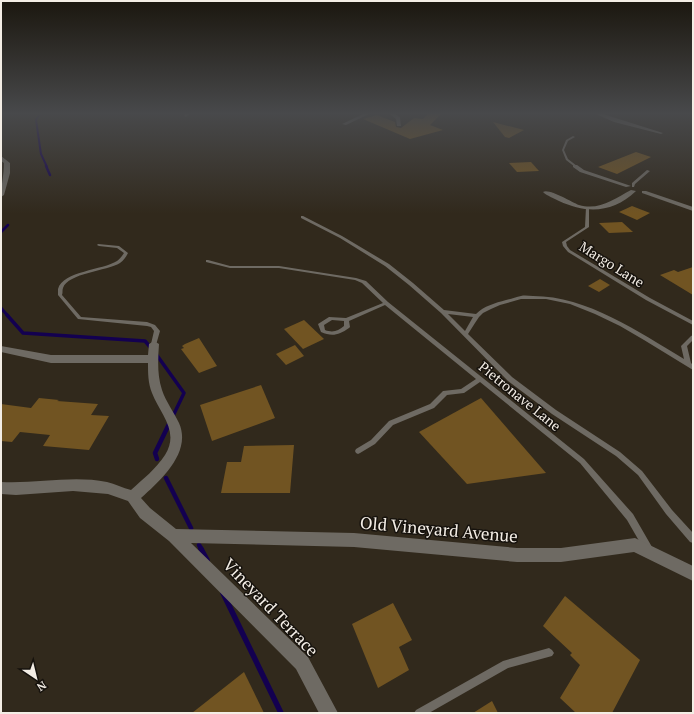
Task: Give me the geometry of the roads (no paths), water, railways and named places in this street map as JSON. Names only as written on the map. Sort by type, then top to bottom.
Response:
[{"type":"street","points":[[1,158],[7,163],[7,173],[1,195]]},
{"type":"street","points":[[575,166],[582,171],[693,208]]},
{"type":"street","points":[[546,192],[576,206],[598,209],[604,207],[631,188]]},
{"type":"street","points":[[1,488],[16,489],[72,485],[108,488],[133,497],[169,461],[177,442],[176,431],[158,393],[154,377],[154,344]]},
{"type":"street","points":[[1,349],[51,359],[153,359]]},
{"type":"street","name":"Vineyard Terrace","points":[[133,497],[145,514],[174,536],[302,663],[329,713]]},
{"type":"street","name":"Old Vineyard Avenue","points":[[174,536],[354,540],[517,555],[561,555],[635,545],[693,574]]},
{"type":"lane","points":[[564,147],[563,150],[567,159],[575,166]]},
{"type":"lane","points":[[631,188],[633,184],[648,171]]},
{"type":"lane","name":"Margo Lane","points":[[587,208],[587,227],[564,242],[565,246],[579,257],[621,283],[693,323]]},
{"type":"lane","points":[[302,216],[341,236],[387,265],[443,312],[510,379],[554,412],[618,454],[640,473],[669,512],[693,539]]},
{"type":"lane","points":[[99,245],[118,247],[126,253],[111,266],[86,272],[67,281],[61,286],[60,295],[80,318],[147,324],[153,326],[157,331],[154,344]]},
{"type":"lane","name":"Pietronave Lane","points":[[208,261],[230,267],[279,267],[356,279],[364,282],[386,303],[582,461],[630,517],[652,553]]},
{"type":"lane","points":[[466,334],[477,316],[487,308],[505,300],[531,296],[552,298],[576,305],[608,319],[691,366]]},
{"type":"lane","points":[[346,320],[386,303]]},
{"type":"lane","points":[[443,312],[477,316]]},
{"type":"lane","points":[[691,366],[684,346],[693,337]]},
{"type":"lane","points":[[358,451],[373,442],[391,423],[432,406],[445,393],[462,391],[480,379]]},
{"type":"lane","points":[[419,713],[506,664],[549,653]]},
{"type":"waterway","points":[[40,147],[41,154],[47,167]]},
{"type":"waterway","points":[[46,166],[50,175]]},
{"type":"waterway","points":[[1,232],[8,225]]},
{"type":"waterway","points":[[1,308],[8,316]]},
{"type":"waterway","points":[[7,315],[23,333],[145,341],[151,348]]},
{"type":"waterway","points":[[156,354],[184,393],[173,416]]},
{"type":"waterway","points":[[157,459],[155,453],[170,422]]},
{"type":"waterway","points":[[166,478],[191,528]]},
{"type":"waterway","points":[[199,545],[202,550]]},
{"type":"waterway","points":[[201,549],[207,560]]},
{"type":"waterway","points":[[223,593],[281,713]]}]
